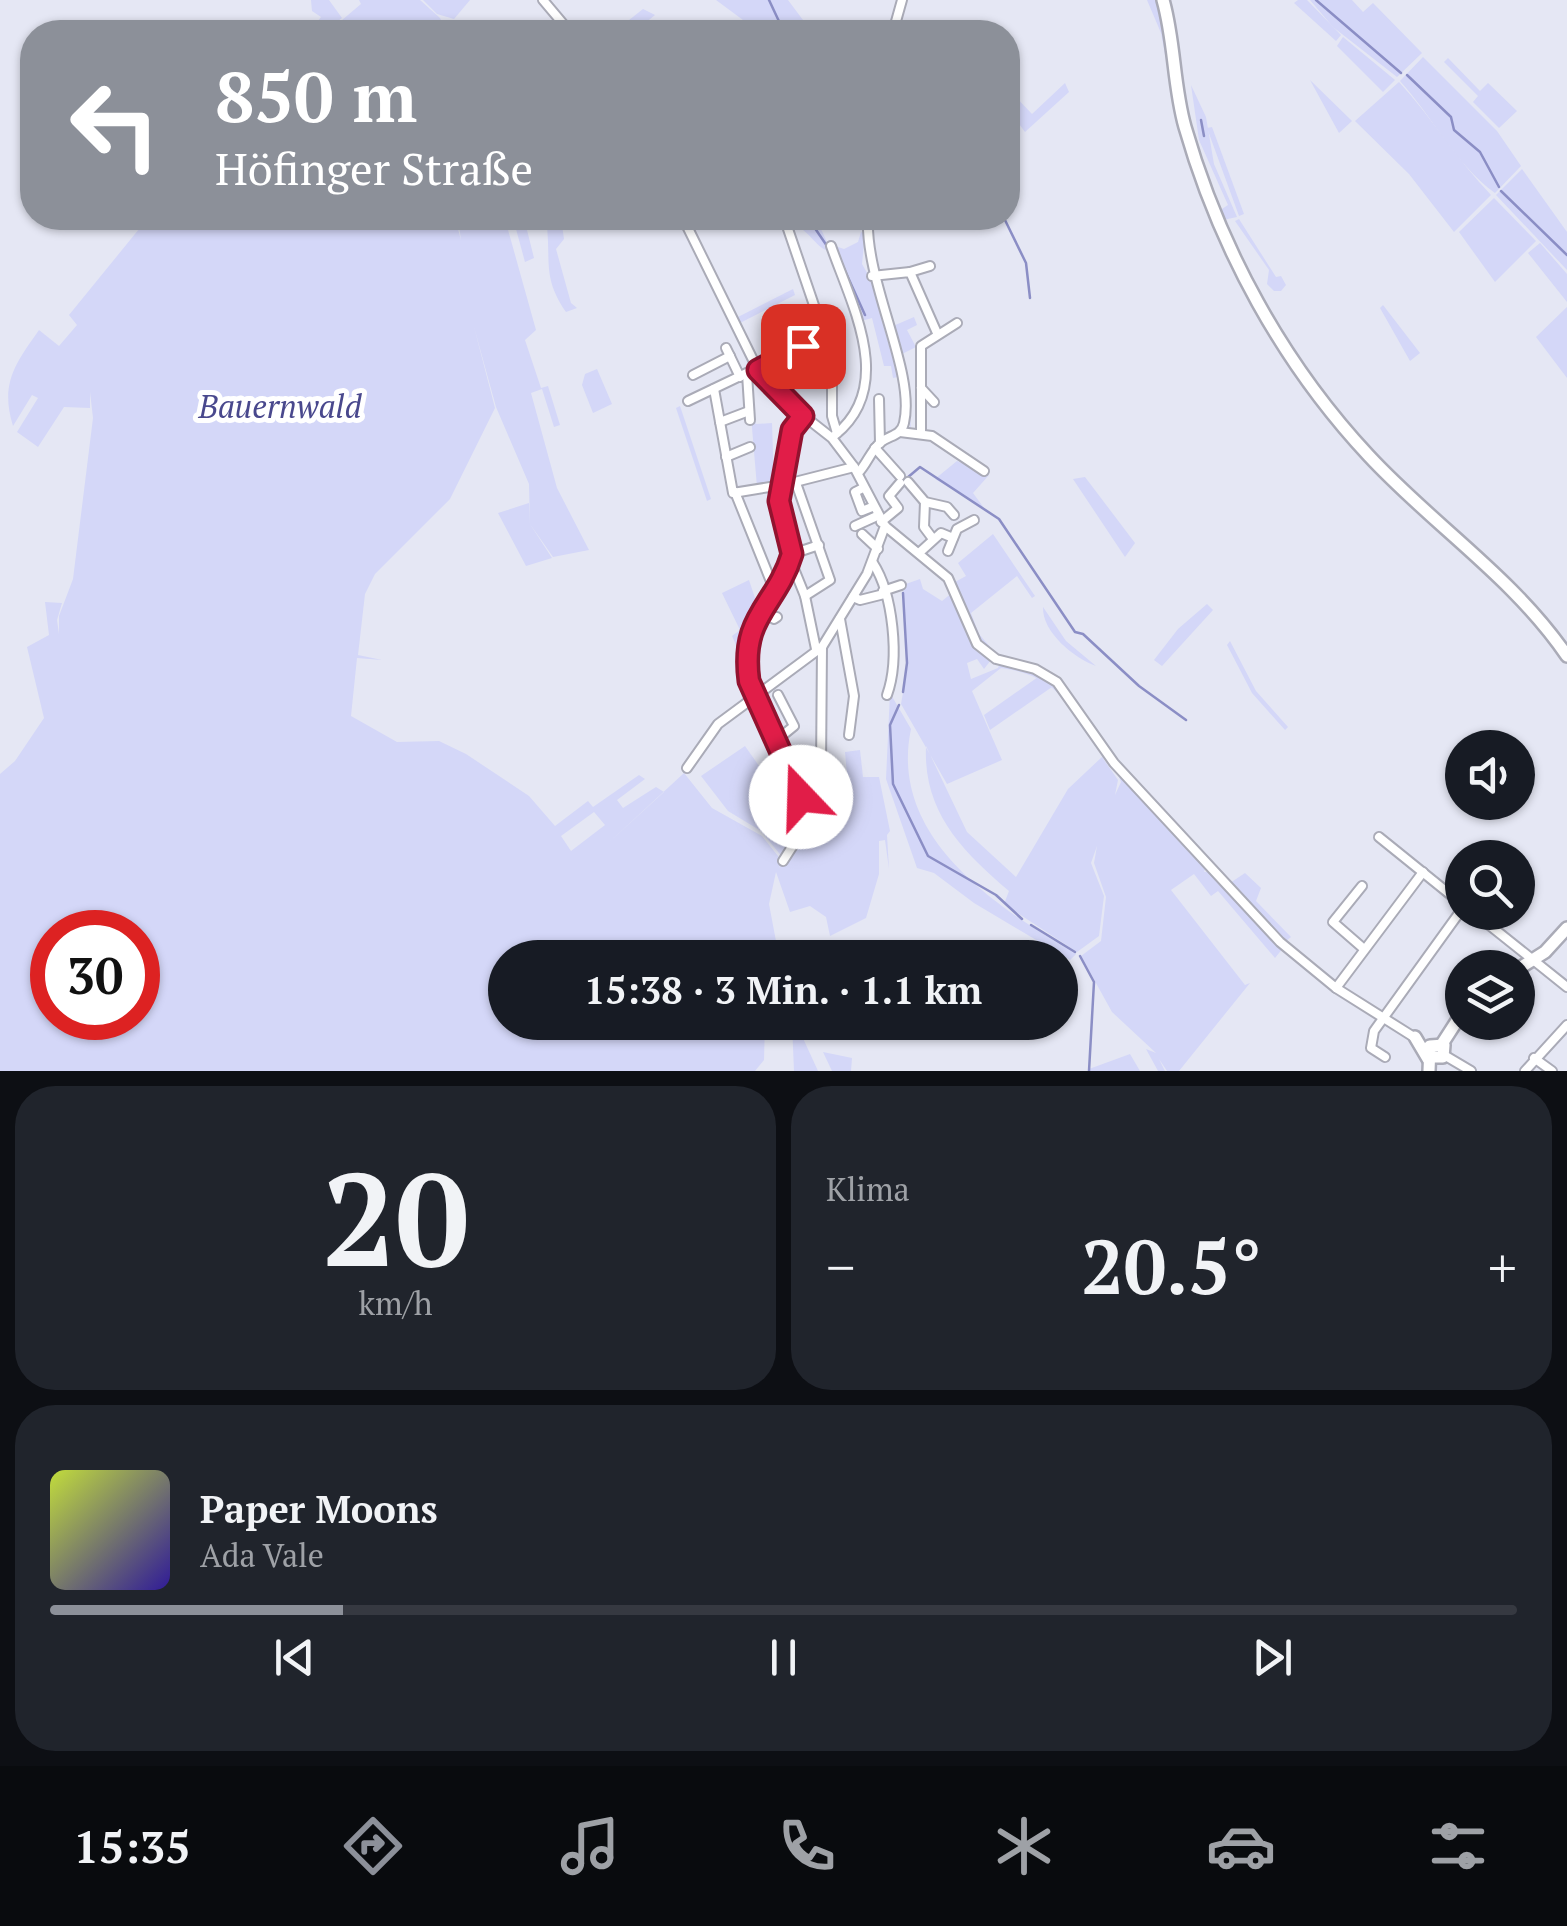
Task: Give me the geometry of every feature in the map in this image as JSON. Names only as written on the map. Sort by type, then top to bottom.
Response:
[{"type":"main road","points":[[1163,0],[1178,102],[1192,150],[1238,264],[1278,338],[1352,437],[1516,594],[1567,656]]},
{"type":"main road","points":[[1535,958],[1567,928]]},
{"type":"main road","points":[[1414,1038],[1434,1059]]},
{"type":"street","points":[[543,0],[560,20]]},
{"type":"street","points":[[687,768],[709,732],[819,648],[873,563],[878,550],[879,518],[834,436],[803,416],[758,370],[688,230]]},
{"type":"street","points":[[788,230],[826,335],[834,376],[834,436]]},
{"type":"street","points":[[869,230],[872,276],[899,364],[905,413],[900,432]]},
{"type":"street","points":[[832,248],[862,332],[866,370],[861,406],[834,436]]},
{"type":"street","points":[[872,276],[930,266]]},
{"type":"street","points":[[910,272],[936,333]]},
{"type":"street","points":[[921,432],[921,346],[936,333],[958,323]]},
{"type":"street","points":[[688,401],[826,335]]},
{"type":"street","points":[[803,346],[810,381]]},
{"type":"street","points":[[692,375],[728,352],[743,376],[750,415],[720,422]]},
{"type":"street","points":[[710,366],[734,492],[774,589]]},
{"type":"street","points":[[920,388],[934,402]]},
{"type":"street","points":[[878,399],[877,446],[903,481],[925,502],[947,507],[954,514]]},
{"type":"street","points":[[784,861],[799,836],[807,801],[822,768],[819,648],[779,509],[792,430],[803,416]]},
{"type":"street","points":[[734,492],[856,470],[877,446],[900,432],[921,432],[984,472]]},
{"type":"street","points":[[726,457],[750,447]]},
{"type":"street","points":[[854,526],[898,508],[888,496],[903,481]]},
{"type":"street","points":[[796,483],[829,583],[804,596]]},
{"type":"street","points":[[862,488],[854,494],[862,511],[879,518],[952,583],[974,640],[990,656],[1039,671],[1057,682],[1114,763],[1280,942],[1336,988],[1414,1038],[1434,1059],[1470,1071]]},
{"type":"street","points":[[845,506],[856,500]]},
{"type":"street","points":[[925,502],[924,526],[934,539]]},
{"type":"street","points":[[852,516],[862,511]]},
{"type":"street","points":[[948,551],[960,526],[974,520]]},
{"type":"street","points":[[919,553],[942,532],[953,538]]},
{"type":"street","points":[[862,534],[878,550]]},
{"type":"street","points":[[807,801],[801,797],[749,681],[747,652],[760,609],[791,557],[819,545]]},
{"type":"street","points":[[873,563],[884,592],[894,660],[887,695]]},
{"type":"street","points":[[853,597],[860,600],[901,585]]},
{"type":"street","points":[[760,609],[772,618]]},
{"type":"street","points":[[840,619],[854,696],[849,735]]},
{"type":"street","points":[[778,695],[794,726],[778,739]]},
{"type":"street","points":[[1379,837],[1445,892]]},
{"type":"street","points":[[1336,988],[1422,872]]},
{"type":"street","points":[[1362,886],[1333,922],[1364,949]]},
{"type":"street","points":[[1385,1058],[1370,1045],[1382,1018],[1445,930]]},
{"type":"street","points":[[1496,930],[1520,950]]},
{"type":"street","points":[[1535,962],[1567,987]]},
{"type":"street","points":[[1558,980],[1567,968]]},
{"type":"street","points":[[1525,1071],[1565,1030]]},
{"type":"street","points":[[1534,1058],[1552,1071]]},
{"type":"green space","points":[[311,0],[329,0],[342,18],[319,20],[321,17],[312,11]]},
{"type":"green space","points":[[359,0],[420,0],[441,20],[342,20],[361,4]]},
{"type":"green space","points":[[423,0],[470,0],[454,19],[437,14]]},
{"type":"green space","points":[[716,0],[788,0],[803,20],[743,20]]},
{"type":"green space","points":[[1147,0],[1160,0],[1174,90],[1214,223],[1181,140],[1161,33]]},
{"type":"green space","points":[[1307,0],[1341,35],[1336,41],[1294,3]]},
{"type":"green space","points":[[1310,0],[1352,0],[1363,12],[1373,3],[1422,53],[1397,77],[1333,27]]},
{"type":"green space","points":[[643,9],[655,15],[649,20],[629,20]]},
{"type":"green space","points":[[1343,37],[1395,80],[1383,92],[1337,46]]},
{"type":"green space","points":[[1423,57],[1497,131],[1521,166],[1495,193],[1468,169],[1400,81]]},
{"type":"green space","points":[[1448,58],[1480,91],[1488,83],[1517,111],[1499,128],[1473,102],[1478,96],[1444,62]]},
{"type":"green space","points":[[1310,80],[1352,121],[1339,133]]},
{"type":"green space","points":[[1399,82],[1491,195],[1454,232],[1409,174],[1355,121]]},
{"type":"green space","points":[[1065,83],[1069,92],[1025,132],[1020,125],[1020,102],[1032,114]]},
{"type":"green space","points":[[1191,85],[1206,117],[1214,164],[1237,217],[1223,220],[1219,211],[1228,205],[1199,140]]},
{"type":"green space","points":[[1212,127],[1244,214],[1239,216],[1207,128]]},
{"type":"green space","points":[[1522,169],[1567,232],[1567,270],[1496,195]]},
{"type":"green space","points":[[1494,198],[1536,241],[1495,282],[1459,232]]},
{"type":"green space","points":[[1239,219],[1276,277],[1281,276],[1286,285],[1281,291],[1274,291],[1267,284],[1269,270],[1235,221]]},
{"type":"green space","name":"Bauernwald","points":[[138,230],[458,230],[461,240],[460,230],[508,230],[536,330],[525,340],[541,388],[548,386],[560,425],[554,427],[542,389],[531,393],[557,488],[589,550],[553,557],[530,524],[529,484],[496,407],[474,327],[495,408],[450,499],[375,574],[365,594],[358,655],[382,660],[357,658],[351,716],[397,742],[439,741],[466,754],[529,796],[555,826],[588,801],[593,807],[639,775],[645,779],[617,800],[623,808],[656,787],[664,792],[684,773],[712,808],[762,836],[782,861],[779,868],[792,851],[783,858],[761,831],[728,811],[701,776],[745,746],[771,783],[803,811],[802,830],[825,827],[821,799],[849,798],[845,752],[860,750],[863,777],[879,777],[890,831],[889,869],[885,840],[879,841],[879,874],[866,918],[830,936],[826,917],[810,906],[790,912],[776,872],[769,904],[776,940],[488,940],[488,1040],[765,1040],[764,1060],[755,1071],[0,1071],[0,774],[15,761],[44,718],[27,647],[49,635],[45,602],[62,603],[57,620],[59,634],[59,616],[73,579],[93,418],[90,392],[90,408],[64,407],[38,447],[17,432],[38,398],[32,395],[13,426],[8,398],[17,364],[39,330],[59,346],[77,325],[69,315]],"holes":[[[594,812],[605,825],[571,851],[561,836]]]},
{"type":"green space","points":[[516,230],[527,230],[534,258],[525,262]]},
{"type":"green space","points":[[547,230],[563,230],[564,239],[556,249],[571,303],[577,308],[566,312],[550,277]]},
{"type":"green space","points":[[803,230],[821,230],[831,251],[822,248]]},
{"type":"green space","points":[[861,232],[865,234],[862,264],[870,278],[898,377],[893,378],[891,366],[884,366],[872,318],[861,321],[832,245],[844,249],[858,242]]},
{"type":"green space","points":[[1540,243],[1567,274],[1567,302],[1528,253]]},
{"type":"green space","points":[[793,289],[795,295],[738,324],[736,318]]},
{"type":"green space","points":[[1383,305],[1420,353],[1410,361],[1380,308]]},
{"type":"green space","points":[[1567,307],[1567,378],[1536,337]]},
{"type":"green space","points":[[888,311],[893,326],[914,317],[917,325],[907,330],[916,347],[900,355],[908,377],[911,431]]},
{"type":"green space","points":[[597,369],[612,404],[593,413],[582,385],[585,374]]},
{"type":"green space","points":[[750,404],[756,424],[772,423],[774,484],[757,487]]},
{"type":"green space","points":[[680,406],[711,499],[707,501],[676,408]]},
{"type":"green space","points":[[957,461],[989,475],[973,493],[984,508],[935,479]]},
{"type":"green space","points":[[1085,477],[1135,543],[1125,557],[1073,479]]},
{"type":"green space","points":[[529,503],[530,524],[552,558],[526,566],[498,513]]},
{"type":"green space","points":[[993,534],[1035,596],[1032,598],[1017,576],[971,613],[979,634],[997,655],[974,635],[955,582],[966,576],[958,563]]},
{"type":"green space","points":[[920,579],[923,589],[942,601],[953,592],[970,638],[991,660],[984,669],[977,659],[967,663],[971,679],[998,668],[1000,662],[1045,676],[1066,696],[1110,763],[1102,757],[1118,780],[1115,795],[1121,782],[1115,767],[1206,867],[1204,872],[1211,871],[1283,948],[1275,958],[1218,891],[1211,896],[1194,874],[1171,890],[1245,985],[1250,983],[1179,1071],[1167,1071],[1159,1059],[1165,1071],[1158,1071],[1146,1049],[1156,1053],[1112,1012],[1081,956],[1101,941],[1106,897],[1094,863],[1097,846],[1091,863],[1104,896],[1099,936],[1078,951],[1078,940],[1059,940],[1004,904],[1009,891],[976,861],[949,828],[931,791],[926,748],[901,704],[908,664],[903,585]],"holes":[[[1001,668],[1022,672],[1052,687],[1073,710],[1103,756],[1068,789],[1016,877],[967,832],[930,755],[947,784],[1002,760],[972,691]]]},
{"type":"green space","points":[[749,580],[758,607],[745,665],[732,636],[740,630],[722,593]]},
{"type":"green space","points":[[1207,604],[1213,610],[1162,666],[1154,660],[1178,629]]},
{"type":"green space","points":[[1043,607],[1066,641],[1096,666],[1061,643],[1048,626]]},
{"type":"green space","points":[[1230,641],[1256,691],[1288,727],[1285,730],[1252,693],[1227,645]]},
{"type":"green space","points":[[1038,677],[1052,687],[990,730],[984,715]]},
{"type":"green space","points":[[890,693],[911,729],[908,768],[916,804],[932,836],[983,891],[1054,940],[1036,940],[974,903],[934,873],[917,868],[886,779]]},
{"type":"green space","points":[[1245,873],[1261,888],[1256,901],[1291,937],[1286,941],[1230,883]]},
{"type":"green space","points":[[793,1040],[804,1040],[818,1071],[794,1071]]},
{"type":"green space","points":[[823,1052],[852,1058],[851,1071],[832,1071]]},
{"type":"green space","points":[[1130,1054],[1140,1071],[1089,1069]]},
{"type":"waterway","points":[[769,0],[778,20]]},
{"type":"waterway","points":[[1316,0],[1401,73]]},
{"type":"waterway","points":[[1407,75],[1451,117],[1454,130],[1480,152],[1499,187]]},
{"type":"waterway","points":[[1201,120],[1204,136]]},
{"type":"waterway","points":[[1501,191],[1567,255]]},
{"type":"waterway","points":[[816,230],[827,246]]},
{"type":"waterway","points":[[1010,230],[1026,263],[1030,298]]},
{"type":"waterway","points":[[837,253],[865,315]]},
{"type":"waterway","points":[[907,478],[920,467],[999,519],[1075,632],[1083,634],[1139,686],[1186,720]]},
{"type":"waterway","points":[[903,593],[907,663],[903,692]]},
{"type":"waterway","points":[[899,705],[890,725],[893,784],[928,856],[996,895],[1022,919]]},
{"type":"waterway","points":[[1031,925],[1055,940]]},
{"type":"waterway","points":[[1080,956],[1094,982],[1089,1071]]},
{"type":"route","points":[[801,797],[749,681],[747,652],[763,603],[788,569],[792,554],[779,501],[792,430],[803,416],[758,370],[803,346]]}]
